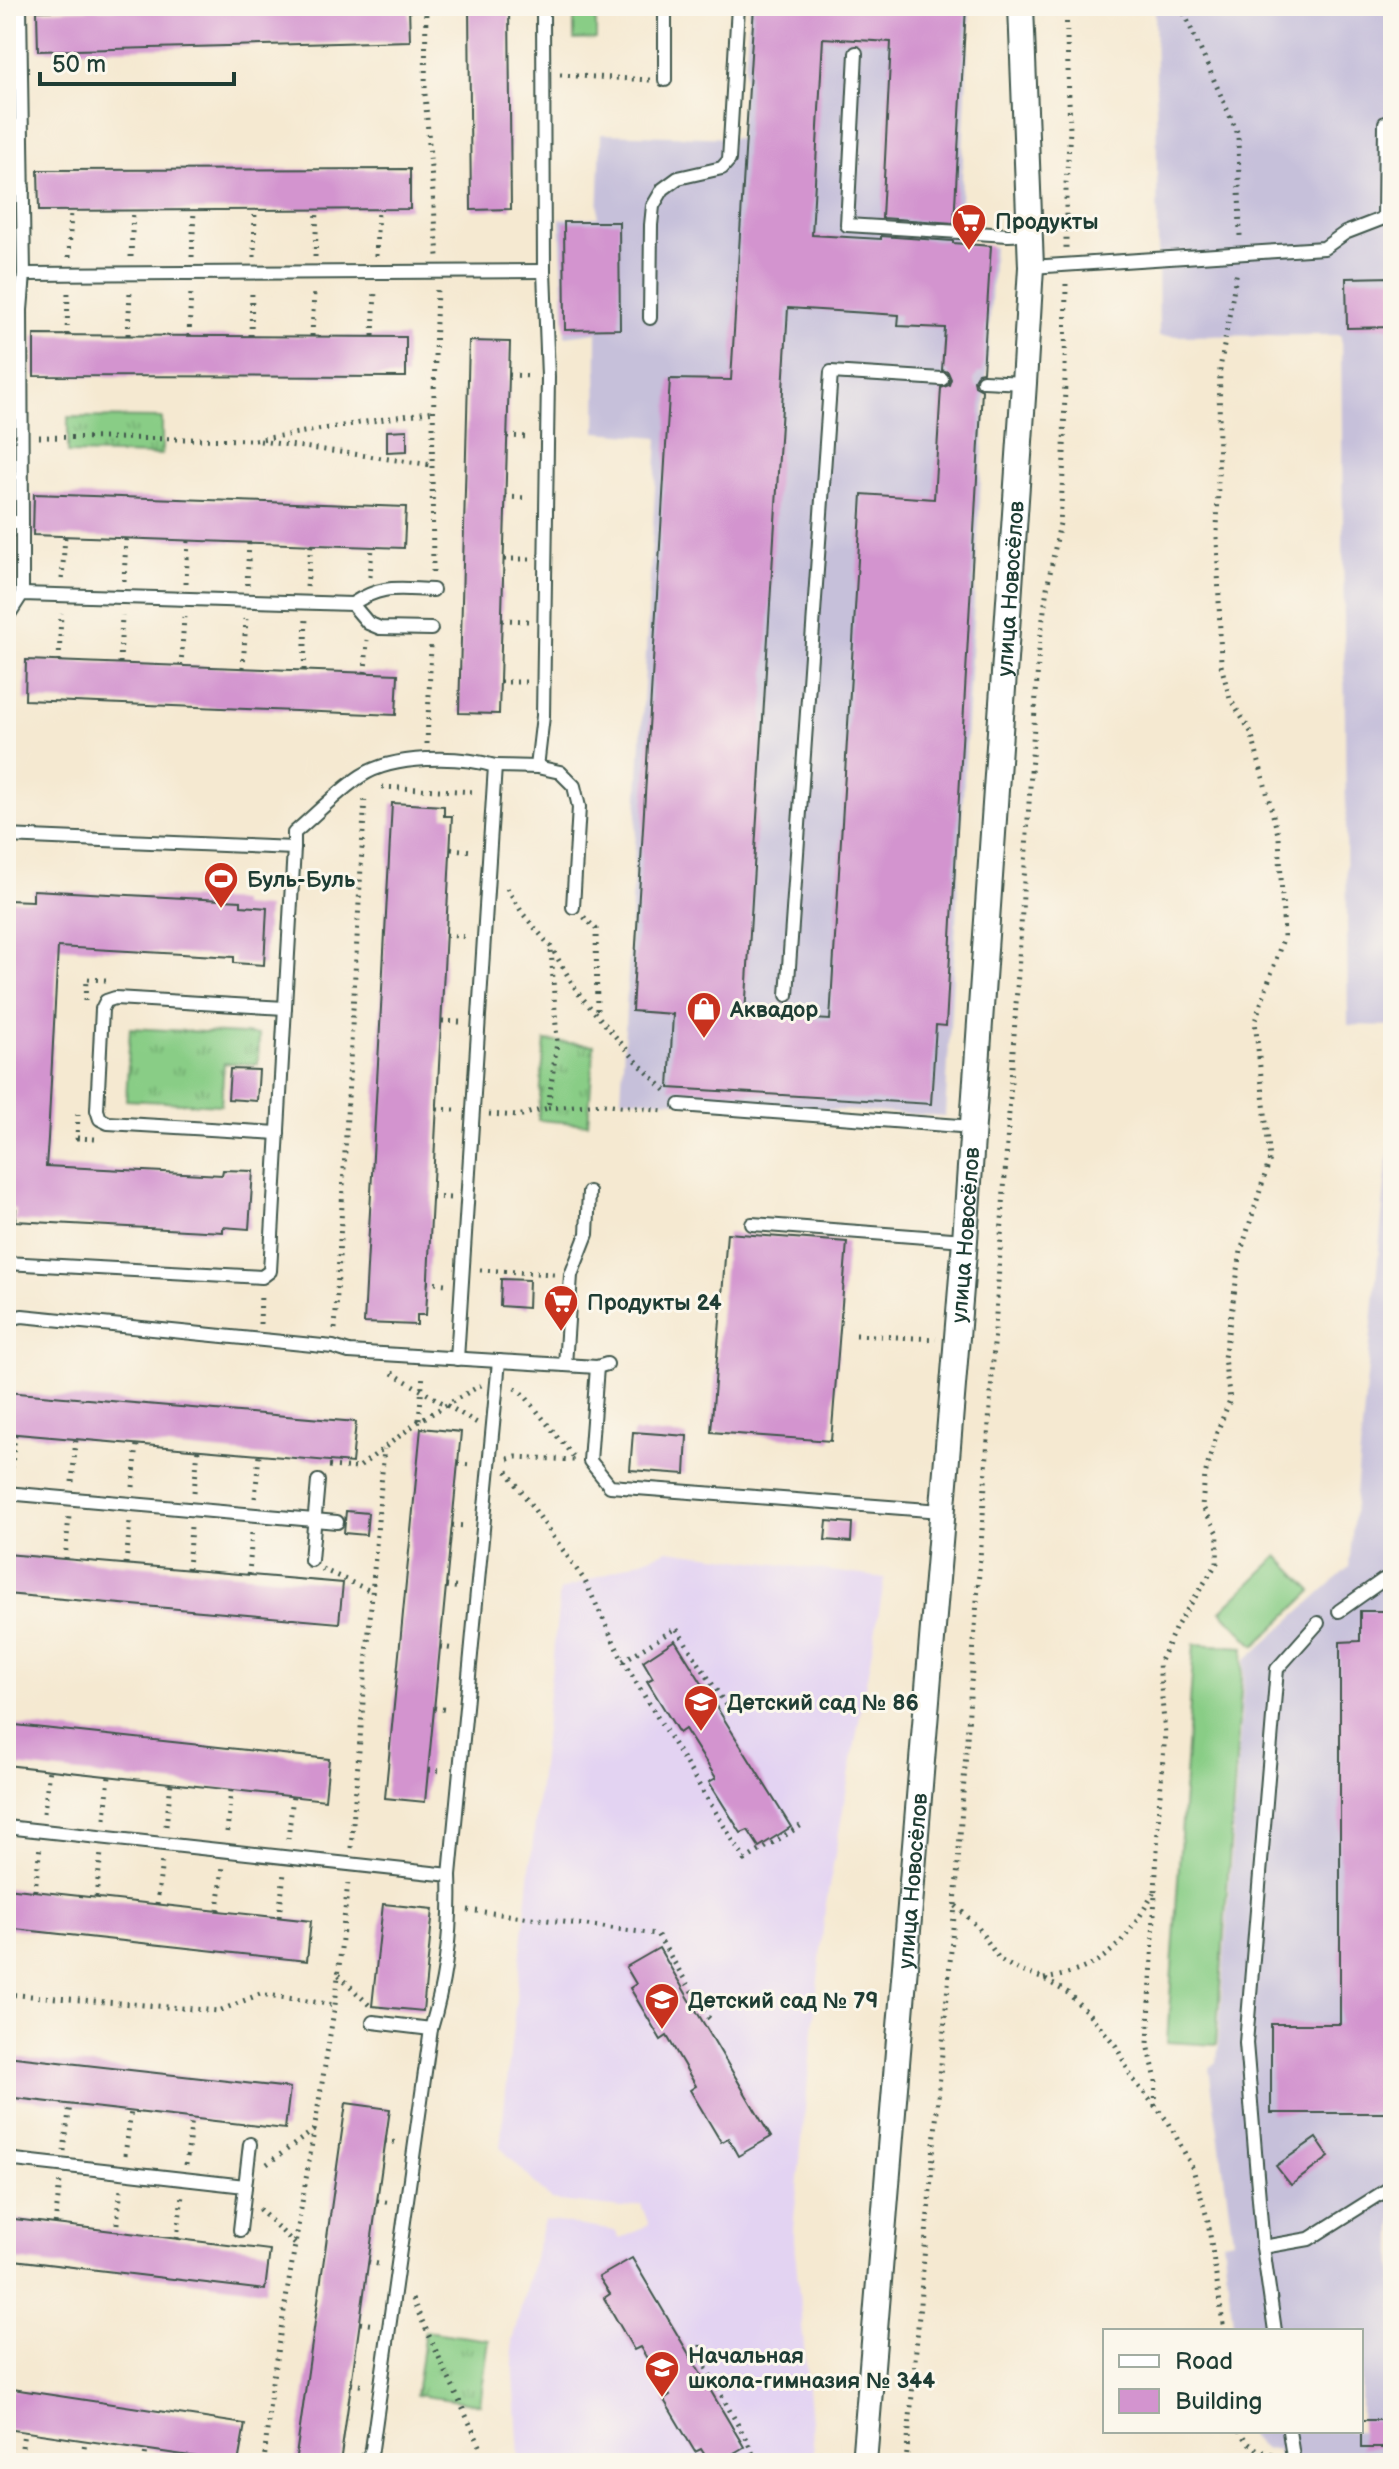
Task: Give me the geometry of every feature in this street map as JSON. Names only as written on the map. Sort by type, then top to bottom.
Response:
[{"type":"street","name":"улица Новосёлов","points":[[864,2463],[965,1240],[1024,383],[1031,267],[1021,6]]},
{"type":"lane","points":[[6,619],[22,594],[21,310],[24,274],[20,6]]},
{"type":"lane","points":[[537,767],[544,681],[548,377],[544,271],[543,6]]},
{"type":"lane","points":[[665,6],[665,80]]},
{"type":"lane","points":[[650,318],[653,206],[663,189],[678,178],[722,168],[729,160],[738,6]]},
{"type":"lane","points":[[856,53],[847,225],[1030,234]]},
{"type":"lane","points":[[1031,267],[1324,248],[1345,233],[1384,218],[1385,123],[1393,123]]},
{"type":"lane","points":[[6,190],[23,190]]},
{"type":"lane","points":[[24,274],[544,271]]},
{"type":"lane","points":[[6,311],[21,310]]},
{"type":"lane","points":[[787,995],[831,372],[942,379]]},
{"type":"lane","points":[[983,381],[1024,383]]},
{"type":"lane","points":[[6,522],[22,522]]},
{"type":"lane","points":[[22,594],[352,604],[381,589],[433,590]]},
{"type":"lane","points":[[352,604],[368,623],[380,628],[431,629]]},
{"type":"lane","points":[[6,1263],[262,1277],[270,1271],[294,833],[388,763],[479,761],[495,766],[537,767],[560,772],[574,786],[579,807],[573,907]]},
{"type":"lane","points":[[457,1359],[495,766]]},
{"type":"lane","points":[[6,836],[294,848]]},
{"type":"lane","points":[[278,1133],[108,1123],[100,1119],[97,1110],[102,1009],[106,1001],[115,998],[285,1008]]},
{"type":"lane","points":[[680,1105],[973,1127]]},
{"type":"lane","points":[[565,1365],[571,1275],[587,1234],[589,1192]]},
{"type":"lane","points":[[752,1224],[965,1240]]},
{"type":"lane","points":[[6,1320],[22,1316],[333,1347],[349,1352],[457,1359],[499,1368],[602,1366],[590,1461],[610,1486],[942,1511]]},
{"type":"lane","points":[[366,2463],[372,2449],[431,2029],[442,1992],[451,1908],[450,1875],[499,1368]]},
{"type":"lane","points":[[311,1562],[318,1481]]},
{"type":"lane","points":[[6,1493],[337,1522]]},
{"type":"lane","points":[[1339,1611],[1383,1580],[1393,1580]]},
{"type":"lane","points":[[1275,2329],[1263,2247],[1246,2043],[1277,1669],[1318,1623]]},
{"type":"lane","points":[[6,1827],[450,1875]]},
{"type":"lane","points":[[373,2022],[431,2029]]},
{"type":"lane","points":[[240,2230],[250,2144]]},
{"type":"lane","points":[[6,2159],[245,2186]]},
{"type":"lane","points":[[1263,2247],[1309,2239],[1393,2186]]},
{"type":"lane","points":[[1289,2433],[1293,2458]]},
{"type":"lane","points":[[6,2461],[19,2463]]},
{"type":"path","points":[[426,6],[425,94],[438,248],[432,465],[433,590]]},
{"type":"path","points":[[906,2463],[955,1905],[1039,648],[1061,510],[1066,184],[1070,131],[1066,6]]},
{"type":"path","points":[[1155,2106],[1156,2080],[1148,2044],[1165,1734],[1159,1663],[1176,1627],[1217,1563],[1218,1533],[1202,1506],[1205,1475],[1230,1400],[1224,1358],[1241,1251],[1270,1159],[1255,1021],[1284,936],[1279,838],[1251,732],[1230,699],[1221,665],[1217,537],[1220,369],[1240,254],[1238,134],[1181,6]]},
{"type":"path","points":[[543,74],[665,80]]},
{"type":"path","points":[[255,440],[434,411]]},
{"type":"path","points":[[22,437],[255,440],[432,465]]},
{"type":"path","points":[[370,593],[372,547]]},
{"type":"path","points":[[365,673],[368,623]]},
{"type":"path","points":[[427,760],[431,629]]},
{"type":"path","points":[[500,682],[544,681]]},
{"type":"path","points":[[476,807],[479,761]]},
{"type":"path","points":[[333,1347],[363,781],[477,792]]},
{"type":"path","points":[[437,1109],[518,1116],[548,1108],[603,1104],[667,1111],[680,1105],[640,1065],[578,993],[551,947],[523,914],[499,875],[473,859],[474,836]]},
{"type":"path","points":[[451,849],[474,851]]},
{"type":"path","points":[[573,907],[596,929],[597,1015]]},
{"type":"path","points":[[446,935],[469,937],[468,951]]},
{"type":"path","points":[[548,1108],[557,1042],[551,947]]},
{"type":"path","points":[[84,1010],[86,979],[117,980]]},
{"type":"path","points":[[442,1021],[464,1022]]},
{"type":"path","points":[[79,1106],[77,1138],[108,1140]]},
{"type":"path","points":[[432,1197],[455,1198]]},
{"type":"path","points":[[463,1269],[571,1275]]},
{"type":"path","points":[[259,1341],[262,1277]]},
{"type":"path","points":[[427,1282],[450,1284]]},
{"type":"path","points":[[856,1335],[937,1339]]},
{"type":"path","points":[[320,1465],[358,1468],[419,1421],[446,1406],[499,1368],[576,1460],[516,1457],[500,1461],[585,1581],[623,1661],[745,1860],[805,1823]]},
{"type":"path","points":[[388,1370],[493,1432]]},
{"type":"path","points":[[419,1421],[423,1373]]},
{"type":"path","points":[[263,2463],[271,2389],[339,1974],[384,1449]]},
{"type":"path","points":[[311,1562],[373,1592]]},
{"type":"path","points":[[623,1661],[676,1628],[729,1710],[754,1707]]},
{"type":"path","points":[[1044,1979],[1062,1976],[1111,1954],[1140,1917],[1155,1889]]},
{"type":"path","points":[[955,1905],[977,1926],[1000,1960],[1068,1993],[1091,2016],[1116,2046],[1132,2078],[1169,2123],[1193,2169],[1208,2221],[1224,2329]]},
{"type":"path","points":[[451,1908],[657,1934],[713,2022]]},
{"type":"path","points":[[339,1974],[369,2006],[373,2022]]},
{"type":"path","points":[[6,1994],[219,2011],[260,1994],[335,2005]]},
{"type":"path","points":[[6,2121],[9,2097]]},
{"type":"path","points":[[295,2245],[245,2186],[315,2130]]},
{"type":"path","points":[[398,2267],[488,2463]]},
{"type":"path","points":[[701,2345],[700,2357],[757,2463]]},
{"type":"path","points":[[1240,2433],[1256,2451],[1293,2458]]},
{"type":"path","points":[[82,2463],[85,2441]]},
{"type":"path","points":[[144,2463],[146,2450]]},
{"type":"shaded area","points":[[750,6],[970,6],[959,242],[994,247],[945,1116],[621,1098],[658,437],[596,432],[597,332],[565,336],[560,219],[598,217],[601,134],[739,138]]},
{"type":"shaded area","points":[[1155,6],[1393,6],[1393,1026],[1348,1025],[1341,335],[1159,336]]},
{"type":"shaded area","points":[[1393,1101],[1393,2463],[1279,2463],[1277,2449],[1263,2450],[1248,2433],[1363,2433],[1363,2329],[1234,2329],[1223,2241],[1233,2239],[1209,2068],[1217,2062],[1245,1661],[1349,1567]]},
{"type":"shaded area","points":[[668,1550],[885,1578],[825,1909],[793,2229],[815,2463],[524,2463],[519,2457],[512,2341],[544,2220],[615,2231],[620,2239],[649,2225],[641,2204],[622,2208],[551,2200],[500,2147],[560,1591]]},
{"type":"green space","points":[[574,6],[596,6],[596,39],[574,40]]},
{"type":"green space","points":[[68,417],[162,418],[162,455],[68,453]]},
{"type":"green space","points":[[130,1028],[259,1035],[258,1064],[224,1063],[221,1105],[126,1100]]},
{"type":"green space","points":[[545,1041],[594,1045],[588,1124],[538,1120]]},
{"type":"green space","points":[[1278,1556],[1312,1591],[1255,1646],[1221,1611]]},
{"type":"green space","points":[[1194,1644],[1244,1647],[1216,2045],[1167,2042]]},
{"type":"green space","points":[[425,2331],[489,2340],[480,2404],[416,2395]]},
{"type":"building","points":[[207,6],[409,6],[410,41],[38,51],[37,11]]},
{"type":"building","points":[[469,6],[509,6],[511,209],[471,210]]},
{"type":"building","points":[[754,6],[966,6],[954,223],[882,218],[891,42],[823,38],[812,235],[881,239],[881,236],[991,246],[983,372],[978,373],[974,380],[975,386],[982,390],[946,1026],[936,1025],[931,1104],[669,1088],[673,1014],[632,1011],[670,379],[731,380]],"holes":[[[788,308],[899,315],[898,326],[945,328],[942,370],[948,372],[951,379],[949,385],[941,388],[934,499],[862,494],[830,1020],[745,1015]]]},
{"type":"building","points":[[410,169],[410,209],[39,211],[38,170]]},
{"type":"building","points":[[564,222],[619,222],[620,329],[565,330]]},
{"type":"building","points":[[1393,277],[1393,327],[1347,328],[1346,278]]},
{"type":"building","points":[[34,335],[406,337],[406,377],[34,376]]},
{"type":"building","points":[[469,341],[510,342],[499,714],[459,713]]},
{"type":"building","points":[[407,430],[407,451],[387,452],[387,431]]},
{"type":"building","points":[[34,494],[406,507],[404,548],[33,535]]},
{"type":"building","points":[[26,660],[398,674],[396,715],[25,700]]},
{"type":"building","points":[[392,803],[444,806],[444,816],[452,816],[426,1315],[417,1315],[417,1325],[364,1323]]},
{"type":"building","points":[[33,890],[241,901],[241,906],[267,908],[264,965],[234,963],[234,957],[58,947],[46,1166],[222,1175],[223,1170],[253,1171],[249,1229],[223,1227],[223,1232],[15,1221],[16,1209],[6,1208],[7,900],[33,901]]},
{"type":"building","points":[[230,1069],[259,1070],[257,1101],[228,1099]]},
{"type":"building","points":[[727,1233],[847,1242],[831,1441],[711,1432]]},
{"type":"building","points":[[501,1279],[529,1280],[528,1308],[500,1306]]},
{"type":"building","points":[[6,1392],[356,1422],[352,1463],[6,1433]]},
{"type":"building","points":[[421,1428],[461,1432],[425,1802],[385,1798]]},
{"type":"building","points":[[633,1432],[687,1436],[685,1474],[630,1470]]},
{"type":"building","points":[[346,1511],[368,1513],[366,1535],[344,1533]]},
{"type":"building","points":[[827,1521],[852,1523],[851,1542],[825,1540]]},
{"type":"building","points":[[6,1554],[343,1583],[339,1623],[6,1594]]},
{"type":"building","points":[[1360,1611],[1393,1611],[1393,2113],[1271,2113],[1271,2024],[1340,2024],[1340,1642],[1360,1641]]},
{"type":"building","points":[[675,1640],[791,1827],[759,1847],[748,1830],[741,1833],[709,1782],[716,1778],[685,1729],[679,1733],[647,1681],[653,1678],[643,1661]]},
{"type":"building","points":[[6,1724],[329,1759],[325,1800],[6,1765]]},
{"type":"building","points":[[6,1888],[311,1921],[307,1961],[6,1928]]},
{"type":"building","points":[[383,1904],[433,1909],[423,2011],[372,2006]]},
{"type":"building","points":[[659,1948],[771,2137],[738,2156],[728,2138],[721,2142],[690,2090],[696,2086],[667,2036],[661,2040],[630,1988],[636,1984],[626,1967]]},
{"type":"building","points":[[6,2056],[290,2088],[285,2129],[6,2097]]},
{"type":"building","points":[[346,2103],[390,2109],[340,2463],[295,2463]]},
{"type":"building","points":[[1316,2138],[1329,2157],[1291,2185],[1276,2166]]},
{"type":"building","points":[[6,2218],[270,2250],[265,2290],[6,2259]]},
{"type":"building","points":[[632,2258],[744,2447],[717,2463],[710,2463],[701,2449],[695,2452],[664,2400],[670,2396],[640,2347],[634,2350],[604,2298],[610,2294],[599,2277]]},
{"type":"building","points":[[6,2388],[245,2424],[238,2463],[6,2429]]},
{"type":"building","points":[[1363,2420],[1393,2420],[1393,2448],[1361,2448]]},
{"type":"place","name":"Продукты","points":[[969,252]]},
{"type":"place","name":"Буль-Буль","points":[[221,910]]},
{"type":"place","name":"Аквадор","points":[[704,1040]]},
{"type":"place","name":"Продукты 24","points":[[561,1333]]},
{"type":"place","name":"Детский сад № 86","points":[[701,1733]]},
{"type":"place","name":"Детский сад № 79","points":[[662,2031]]},
{"type":"place","name":"Начальная школа-гимназия № 344","points":[[662,2399]]}]
